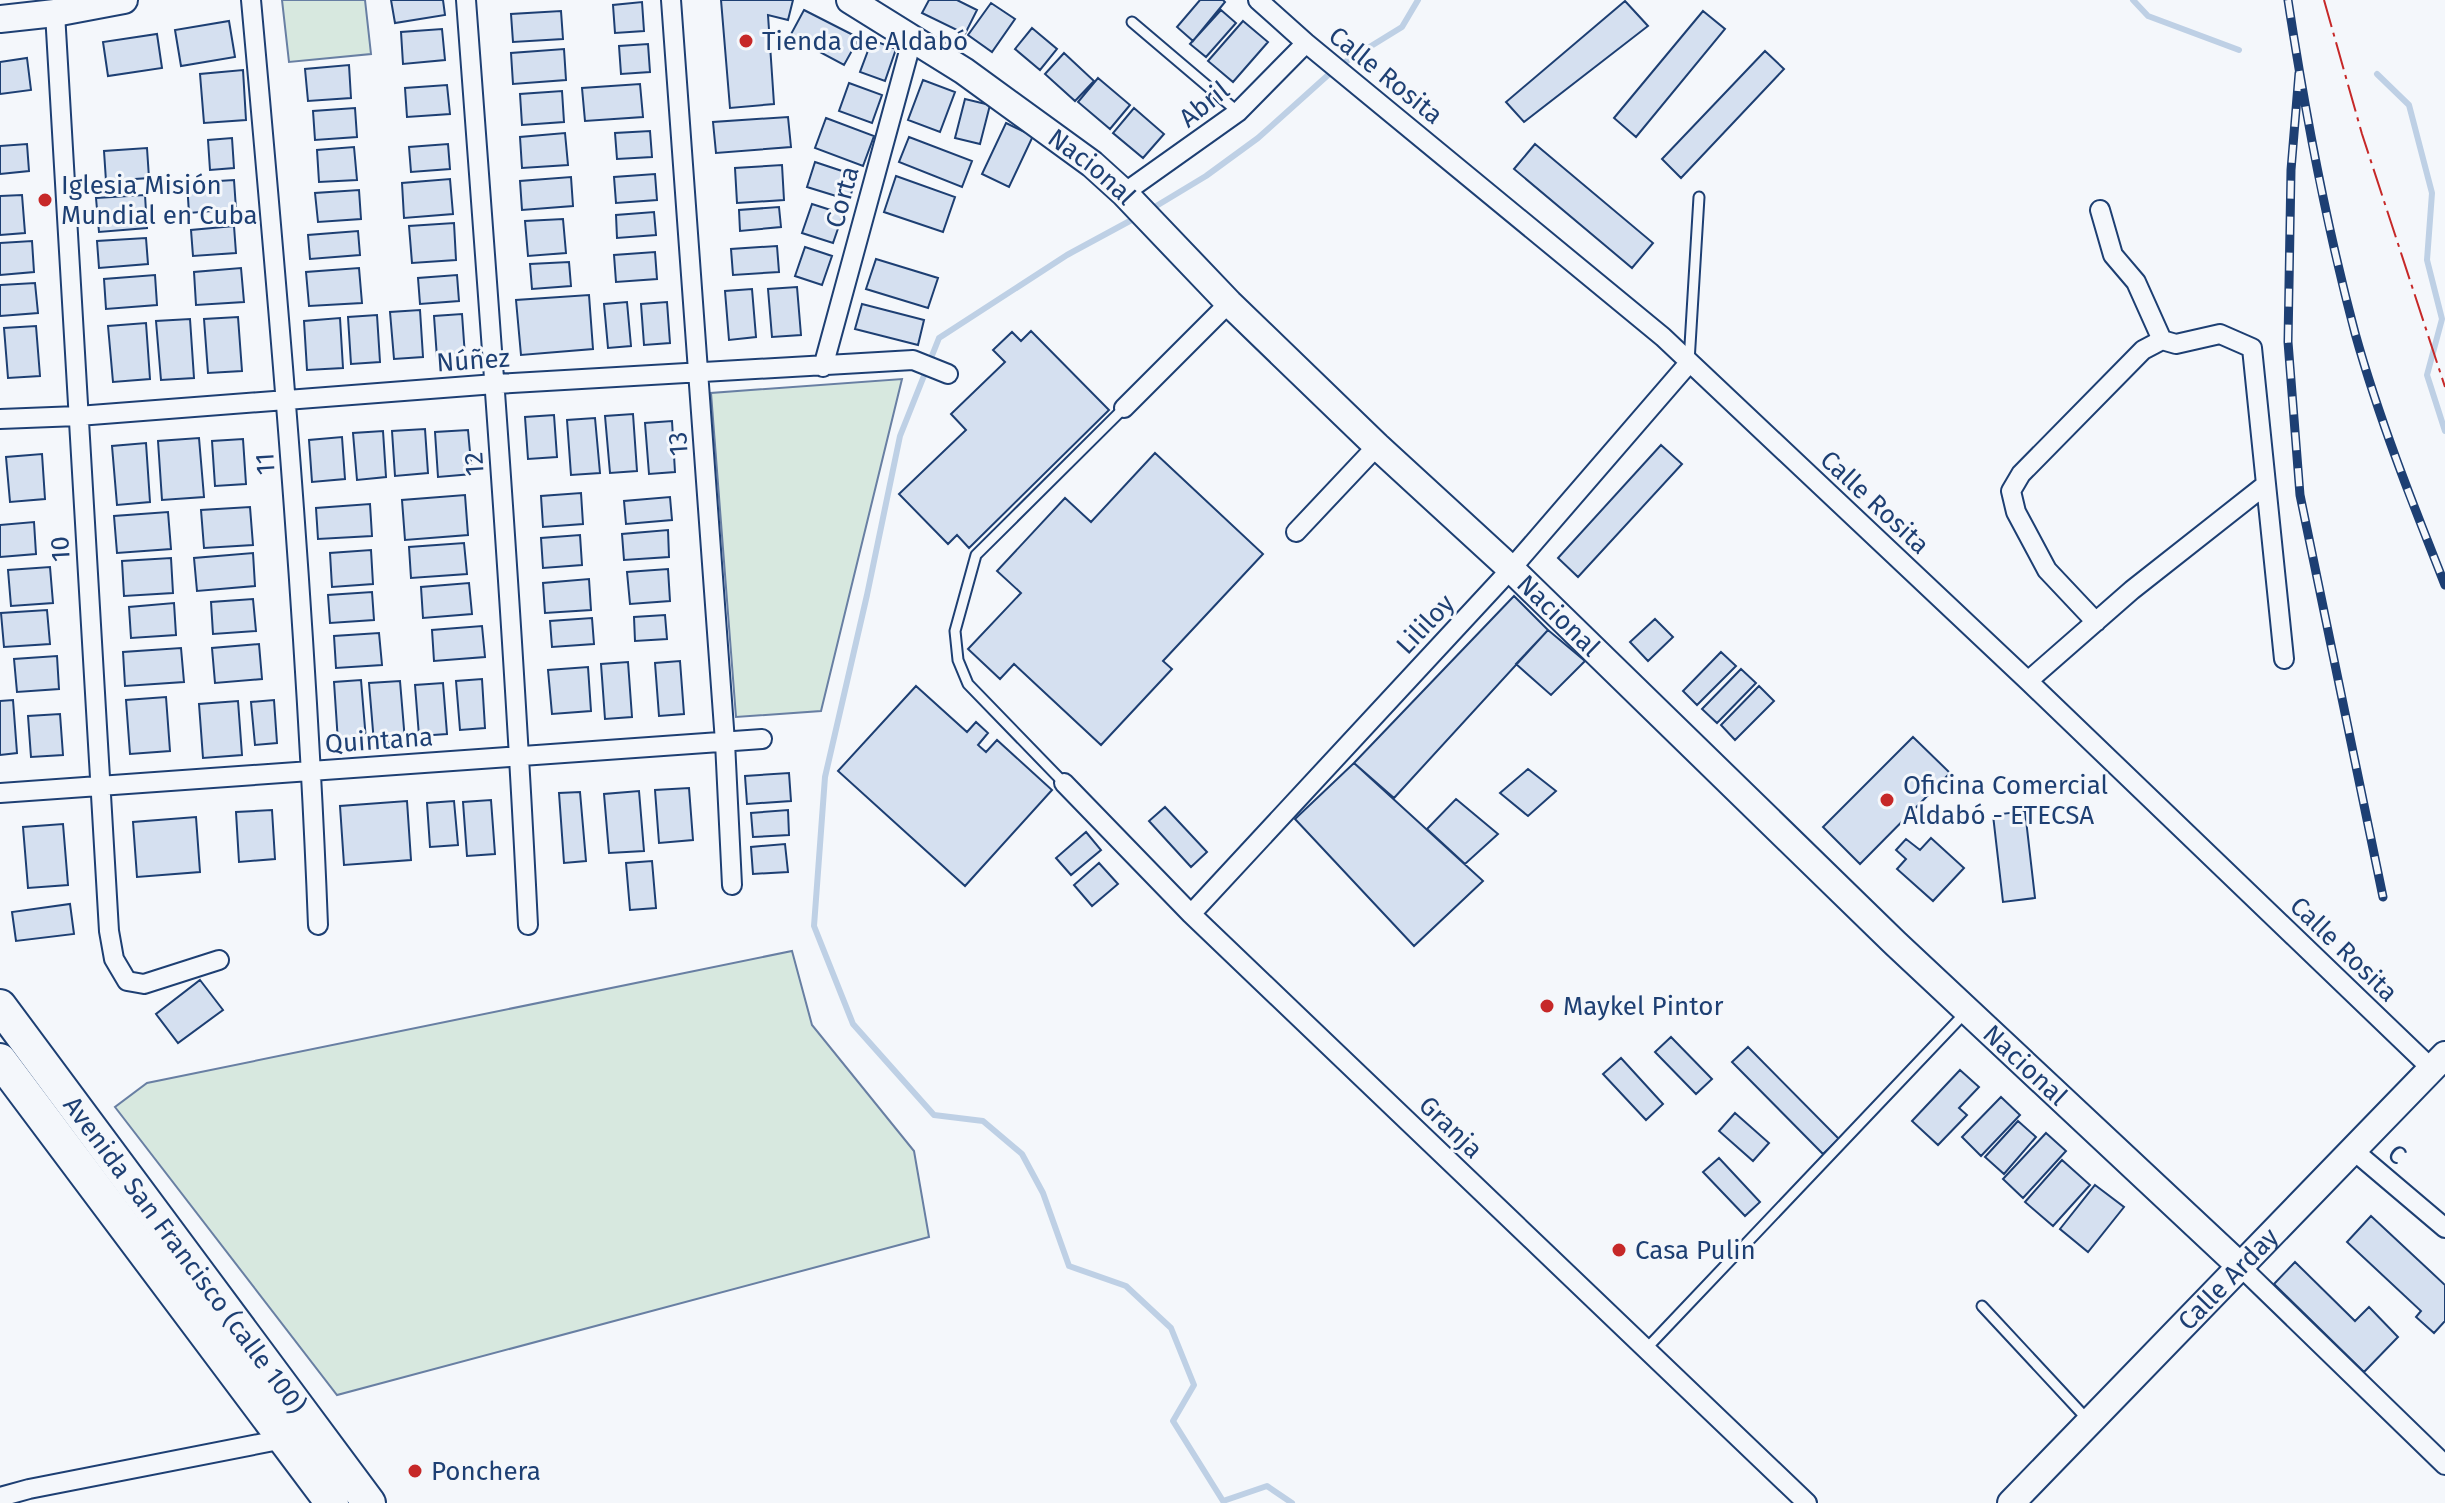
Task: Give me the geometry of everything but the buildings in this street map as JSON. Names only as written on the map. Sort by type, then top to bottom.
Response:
[{"type":"highway","name":"Avenida San Francisco (calle 100)","points":[[0,1006],[369,1503]]},
{"type":"highway","name":"Avenida San Francisco (calle 100)","points":[[0,1060],[332,1503]]},
{"type":"street","points":[[0,19],[124,0]]},
{"type":"street","name":"11","points":[[251,0],[287,400],[312,771],[318,925]]},
{"type":"street","name":"12","points":[[466,0],[495,384],[528,925]]},
{"type":"street","name":"13","points":[[671,0],[725,742],[732,885]]},
{"type":"street","name":"Nacional","points":[[850,0],[964,71],[1092,164],[1229,303],[1377,446],[1511,569],[1967,1011],[2239,1265]]},
{"type":"street","name":"Calle Rosita","points":[[1258,0],[1663,337],[2438,1062]]},
{"type":"street","name":"10","points":[[55,13],[109,931],[114,959],[127,981],[144,984],[219,960]]},
{"type":"street","name":"Corta","points":[[823,367],[912,40]]},
{"type":"street","name":"Abril","points":[[1129,199],[1238,112],[1306,43]]},
{"type":"street","points":[[2100,210],[2113,255],[2136,282],[2162,340]]},
{"type":"street","points":[[1124,408],[1229,303]]},
{"type":"street","points":[[2096,622],[2047,570],[2016,512],[2011,491],[2021,474],[2143,350],[2162,340],[2176,344],[2220,334],[2252,348],[2284,659]]},
{"type":"street","name":"Núñez","points":[[0,419],[78,416],[495,384],[913,360],[948,374]]},
{"type":"street","name":"Lililoy","points":[[1191,914],[1511,569],[1689,363]]},
{"type":"street","points":[[1296,532],[1377,446]]},
{"type":"street","points":[[2028,681],[2132,590],[2264,486]]},
{"type":"street","name":"Quintana","points":[[0,793],[762,739]]},
{"type":"street","name":"Granja","points":[[1064,783],[1191,914],[1807,1503]]},
{"type":"street","name":"Calle Arday","points":[[2011,1503],[2438,1062]]},
{"type":"street","name":"C","points":[[2353,1150],[2445,1228]]},
{"type":"street","points":[[2239,1265],[2445,1465]]},
{"type":"street","points":[[0,1497],[28,1496],[284,1439]]},
{"type":"lane","points":[[1132,22],[1238,112]]},
{"type":"lane","points":[[1689,363],[1699,197]]},
{"type":"lane","points":[[1064,783],[968,684],[958,660],[955,631],[976,555],[1124,408]]},
{"type":"lane","points":[[1646,1349],[1967,1011]]},
{"type":"lane","points":[[1982,1306],[2089,1421]]},
{"type":"shaded area","points":[[282,0],[365,0],[371,54],[289,62]]},
{"type":"shaded area","points":[[902,379],[821,711],[736,717],[711,393]]},
{"type":"shaded area","points":[[792,951],[812,1025],[914,1151],[929,1237],[337,1395],[115,1107],[147,1083]]},
{"type":"waterway","points":[[1148,211],[1206,176],[1258,138],[1337,67],[1402,27],[1418,0]]},
{"type":"waterway","points":[[2133,0],[2148,16],[2239,50]]},
{"type":"waterway","points":[[2377,74],[2409,105],[2432,193],[2427,260],[2442,319],[2427,375],[2445,431]]},
{"type":"waterway","points":[[1139,216],[1067,255],[939,338],[900,436],[825,777],[814,926],[853,1024],[934,1115],[983,1121],[1022,1154],[1043,1193],[1069,1266],[1126,1286],[1171,1328],[1194,1385],[1173,1421],[1223,1501],[1267,1486],[1292,1503]]},
{"type":"railway","points":[[2288,0],[2317,168],[2355,333],[2385,429],[2445,585]]},
{"type":"railway","points":[[2299,73],[2291,170],[2288,342],[2300,495],[2383,897]]},
{"type":"power","points":[[2324,0],[2362,134],[2445,387]]},
{"type":"place","name":"Tienda de Aldabó","points":[[746,41]]},
{"type":"place","name":"Iglesia Misión Mundial en Cuba","points":[[45,200]]},
{"type":"place","name":"Oficina Comercial Aldabó - ETECSA","points":[[1887,800]]},
{"type":"place","name":"Maykel Pintor","points":[[1547,1006]]},
{"type":"place","name":"Casa Pulin","points":[[1619,1250]]},
{"type":"place","name":"Ponchera","points":[[415,1471]]}]
